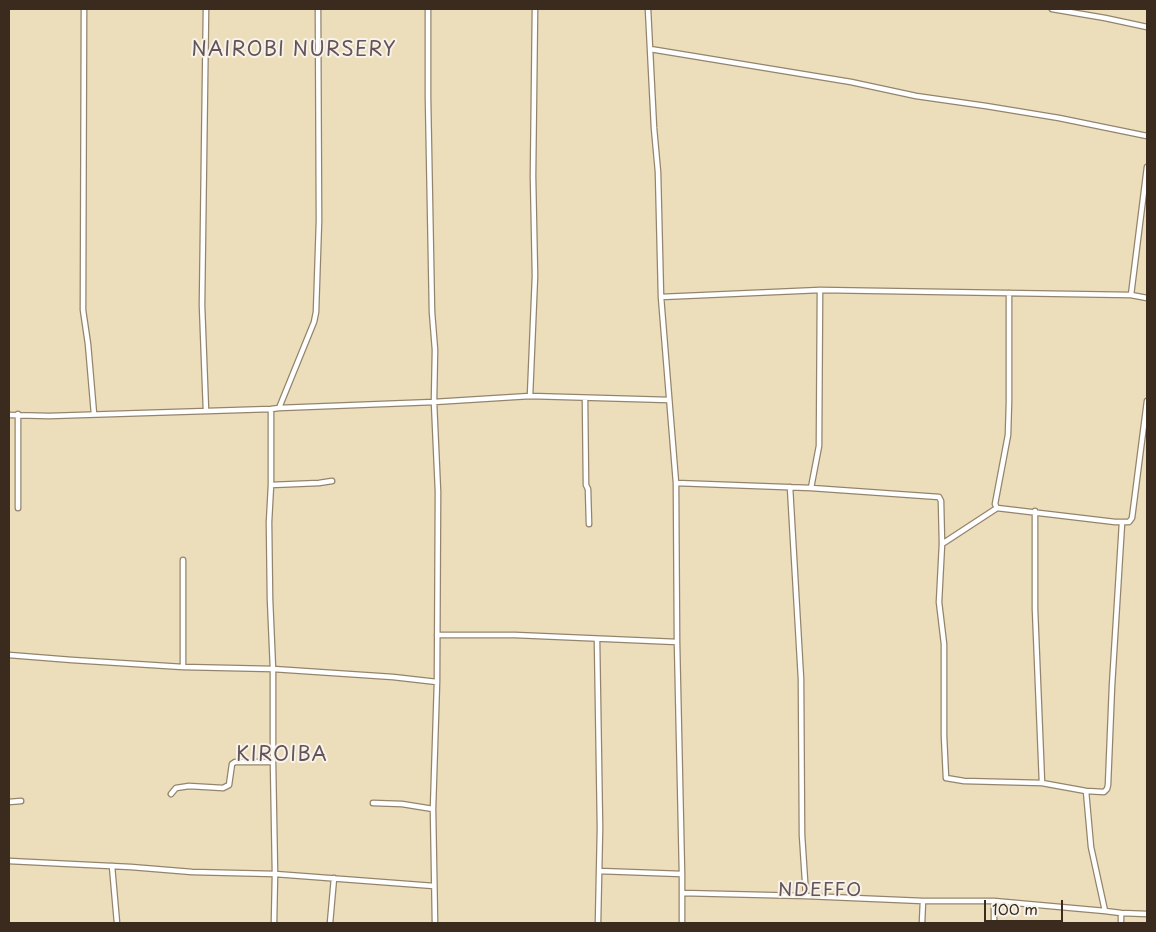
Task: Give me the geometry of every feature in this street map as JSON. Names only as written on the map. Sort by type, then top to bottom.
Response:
[{"type":"street","points":[[84,9],[83,310],[94,414]]},
{"type":"street","points":[[206,9],[202,305],[206,411]]},
{"type":"street","points":[[279,408],[314,322],[316,312],[319,221],[318,9]]},
{"type":"street","points":[[428,9],[432,312],[435,350],[434,402],[438,492],[437,682],[433,809],[435,923]]},
{"type":"street","points":[[530,396],[535,276],[533,176],[535,9]]},
{"type":"street","points":[[648,9],[658,172],[661,297],[676,483],[682,923]]},
{"type":"street","points":[[1052,9],[1147,28]]},
{"type":"street","points":[[650,50],[851,82],[916,96],[1050,117],[1147,136]]},
{"type":"street","points":[[1131,295],[1147,167]]},
{"type":"street","points":[[661,297],[820,290],[1131,295],[1147,298]]},
{"type":"street","points":[[811,488],[819,446],[820,290]]},
{"type":"street","points":[[996,508],[995,504],[1008,435],[1009,293]]},
{"type":"street","points":[[9,415],[49,416],[271,409],[530,396],[669,400]]},
{"type":"street","points":[[585,398],[586,484],[588,489],[589,524]]},
{"type":"street","points":[[942,544],[996,508],[1035,511],[1122,523],[1129,522],[1132,518],[1147,401]]},
{"type":"street","points":[[271,409],[269,532],[276,874],[274,923]]},
{"type":"street","points":[[18,414],[18,508]]},
{"type":"street","points":[[271,485],[332,481]]},
{"type":"street","points":[[676,483],[811,488],[939,497],[941,501],[942,544],[939,602],[944,644],[946,778],[964,781],[1042,783],[1086,791],[1104,792],[1107,789],[1122,523]]},
{"type":"street","points":[[790,487],[801,679],[802,836],[806,896]]},
{"type":"street","points":[[1035,511],[1035,609],[1042,783]]},
{"type":"street","points":[[183,560],[183,667]]},
{"type":"street","points":[[437,635],[677,642]]},
{"type":"street","points":[[597,639],[600,828],[598,923]]},
{"type":"street","points":[[9,655],[183,667],[273,669],[393,677],[437,682]]},
{"type":"street","points":[[171,794],[176,788],[188,786],[223,788],[229,785],[232,764],[235,762],[273,762]]},
{"type":"street","points":[[1086,791],[1091,847],[1105,911]]},
{"type":"street","points":[[9,802],[21,801]]},
{"type":"street","points":[[373,803],[402,804],[433,809]]},
{"type":"street","points":[[9,861],[192,872],[276,874],[434,886]]},
{"type":"street","points":[[112,866],[117,923]]},
{"type":"street","points":[[599,870],[682,874]]},
{"type":"street","points":[[330,923],[334,878]]},
{"type":"street","points":[[682,893],[923,901],[994,901],[1147,914]]},
{"type":"street","points":[[922,923],[923,901]]},
{"type":"street","points":[[994,901],[994,923]]},
{"type":"street","points":[[1121,913],[1121,923]]},
{"type":"district","name":"NAIROBI NURSERY","points":[[294,50]]},
{"type":"district","name":"KIROIBA","points":[[282,755]]},
{"type":"district","name":"NDEFFO","points":[[820,891]]}]
